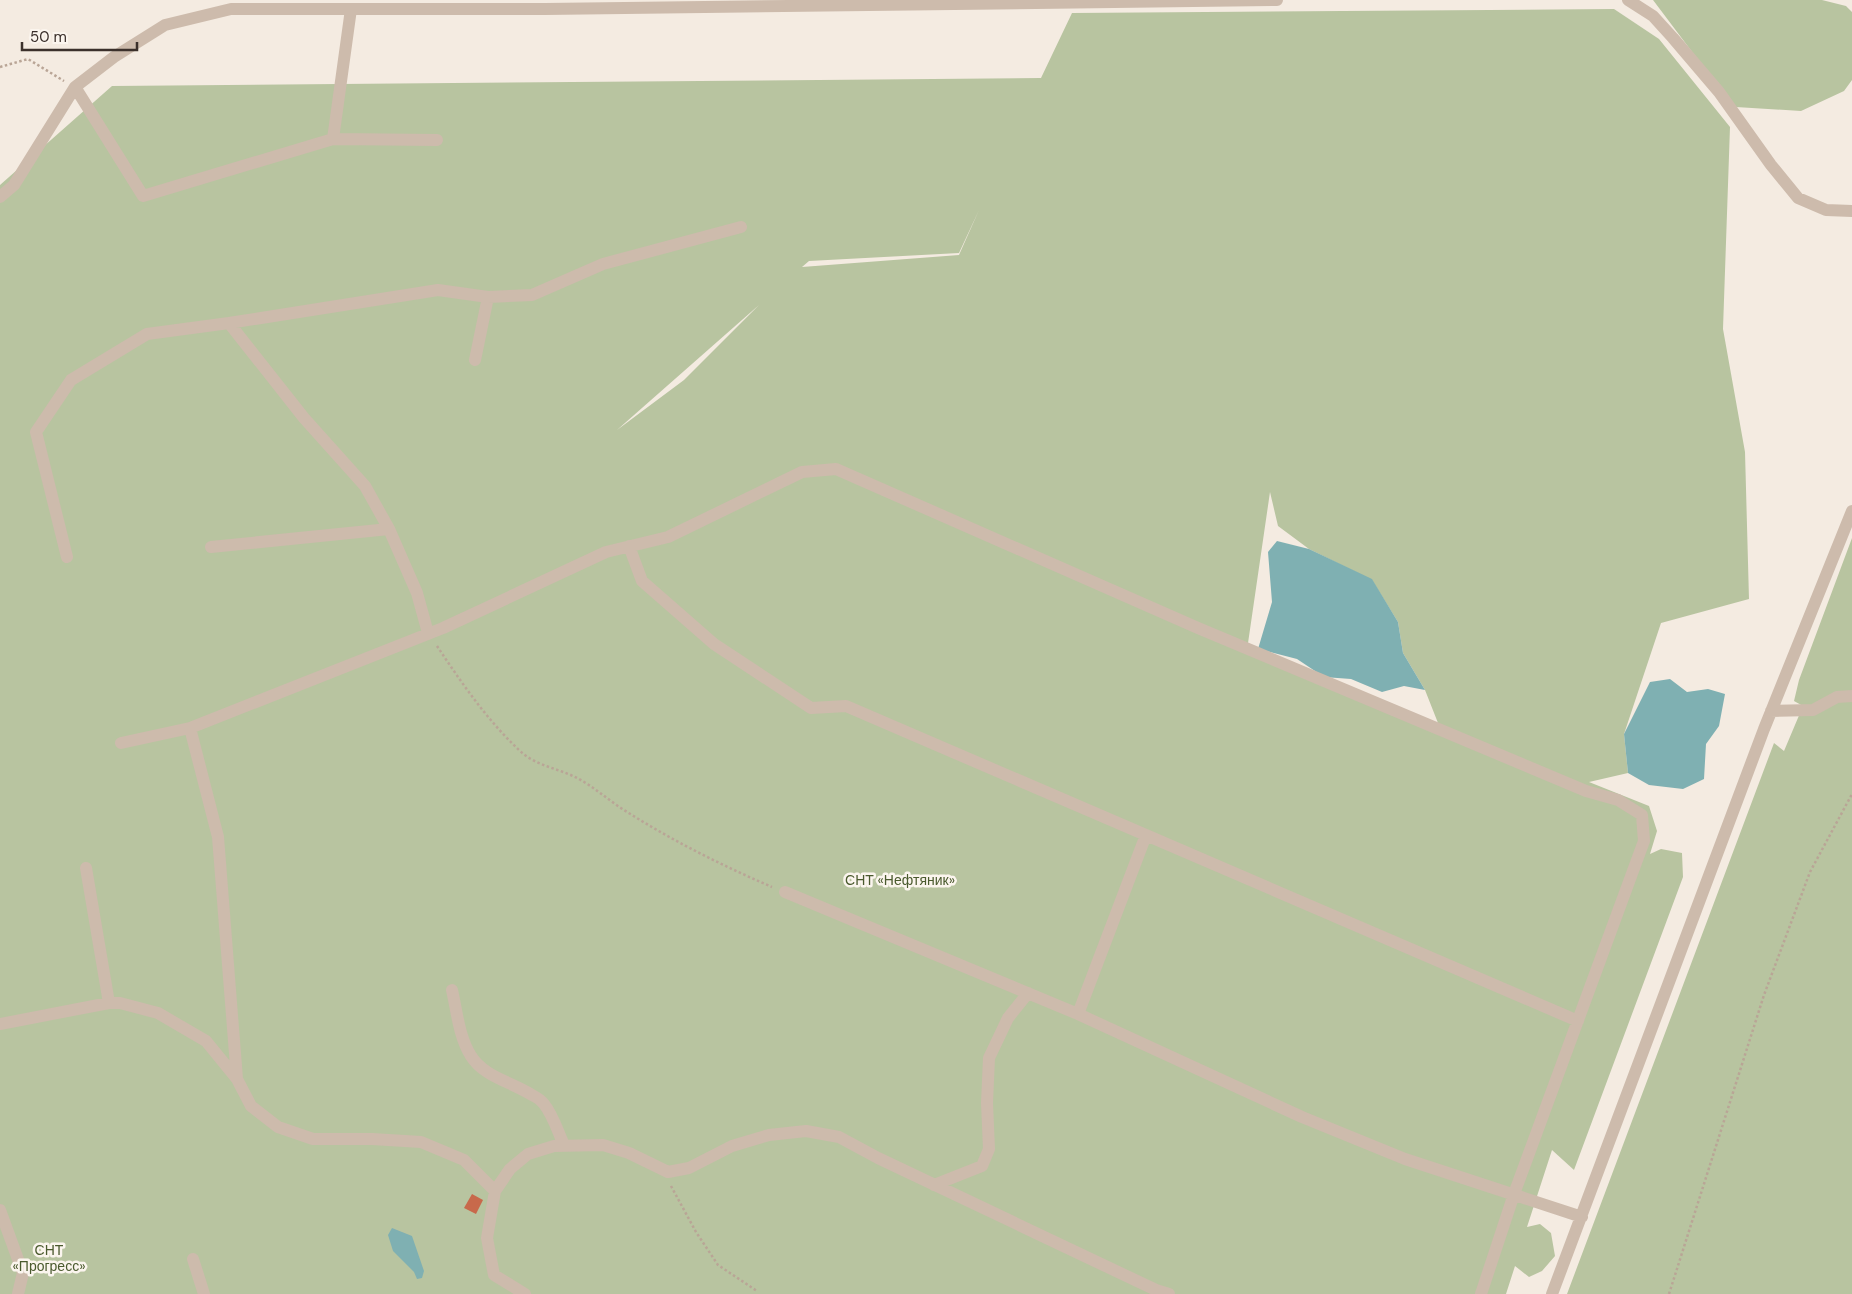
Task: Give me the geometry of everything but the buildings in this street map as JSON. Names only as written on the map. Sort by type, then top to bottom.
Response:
[{"type":"street","points":[[0,197],[14,185],[76,87],[114,57],[165,25],[231,9],[545,9],[1277,0]]},
{"type":"street","points":[[1628,0],[1653,16],[1673,38],[1719,92],[1771,165],[1798,198],[1826,210],[1852,211]]},
{"type":"street","points":[[332,139],[351,9]]},
{"type":"street","points":[[76,87],[143,196],[332,139],[438,140]]},
{"type":"street","points":[[67,557],[36,432],[71,380],[147,334],[229,324],[438,290],[488,297],[532,295],[603,264],[741,227]]},
{"type":"street","points":[[475,360],[488,297]]},
{"type":"street","points":[[229,324],[304,418],[365,486],[388,529],[417,593],[428,633]]},
{"type":"street","points":[[121,743],[190,728],[443,628],[606,552],[668,537],[802,472],[836,469],[1207,632],[1586,791],[1618,800],[1642,815],[1644,842],[1514,1194],[1481,1294]]},
{"type":"street","points":[[1552,1294],[1771,711],[1852,511]]},
{"type":"street","points":[[211,547],[388,529]]},
{"type":"street","points":[[629,546],[642,581],[714,644],[811,708],[846,706],[1578,1021]]},
{"type":"street","points":[[1771,711],[1813,710],[1837,697],[1852,696]]},
{"type":"street","points":[[190,728],[218,837],[237,1079]]},
{"type":"street","points":[[1078,1014],[1146,835]]},
{"type":"street","points":[[86,868],[109,1003]]},
{"type":"street","points":[[785,892],[1078,1014],[1302,1117],[1406,1159],[1582,1217]]},
{"type":"street","points":[[452,990],[463,1041],[471,1058],[481,1068],[543,1102],[564,1145]]},
{"type":"street","points":[[934,1185],[982,1166],[989,1149],[987,1103],[989,1058],[1008,1018],[1028,993]]},
{"type":"street","points":[[0,1024],[109,1003],[120,1003],[158,1013],[206,1041],[237,1079],[251,1106],[278,1127],[313,1138],[372,1138],[422,1142],[464,1160],[495,1191]]},
{"type":"street","points":[[526,1294],[494,1275],[487,1238],[495,1191],[510,1168],[528,1154],[554,1146],[603,1145],[629,1153],[668,1172],[689,1168],[732,1146],[769,1135],[806,1130],[839,1137],[934,1185],[1156,1290],[1170,1294]]},
{"type":"street","points":[[0,1210],[5,1237],[23,1273],[18,1294]]},
{"type":"street","points":[[193,1259],[204,1294]]},
{"type":"path","points":[[0,67],[28,59],[76,87]]},
{"type":"path","points":[[428,633],[460,680],[520,751],[540,764],[577,778],[631,814],[728,868],[785,892]]},
{"type":"path","points":[[1669,1294],[1764,995],[1810,872],[1852,794]]},
{"type":"path","points":[[668,1172],[672,1188],[707,1251],[718,1265],[757,1290]]},
{"type":"green space","points":[[1653,0],[1822,0],[1846,6],[1852,12],[1852,80],[1844,91],[1801,111],[1736,107],[1717,85]]},
{"type":"green space","name":"СНТ «Нефтяник»","points":[[1614,9],[1659,39],[1730,127],[1723,329],[1745,452],[1749,599],[1661,623],[1624,734],[1628,773],[1589,782],[1649,806],[1657,831],[1650,854],[1661,849],[1682,853],[1683,877],[1574,1170],[1552,1150],[1527,1227],[1540,1224],[1551,1233],[1555,1256],[1542,1271],[1529,1277],[1515,1266],[1506,1294],[0,1294],[0,185],[112,86],[1041,78],[1072,13]],"holes":[[[979,210],[959,255],[802,267],[809,261],[959,253]],[[759,305],[684,380],[617,430]],[[1270,492],[1278,526],[1309,549],[1372,580],[1398,622],[1403,653],[1425,690],[1438,723],[1247,650]]]},
{"type":"green space","points":[[1852,538],[1852,1294],[1567,1294],[1774,743],[1784,751],[1803,706],[1794,701],[1799,680]]},
{"type":"water","points":[[1277,541],[1309,549],[1372,579],[1398,622],[1403,653],[1425,690],[1404,686],[1382,692],[1351,679],[1324,677],[1297,659],[1258,649],[1272,602],[1268,552]]},
{"type":"water","points":[[1670,679],[1687,692],[1708,689],[1725,694],[1719,726],[1706,744],[1704,779],[1683,789],[1649,785],[1628,773],[1624,734],[1650,682]]},
{"type":"water","points":[[392,1228],[412,1236],[424,1271],[422,1278],[417,1279],[414,1272],[393,1251],[388,1235]]},
{"type":"park label","name":"СНТ «Прогресс»","points":[[49,1258]]}]
